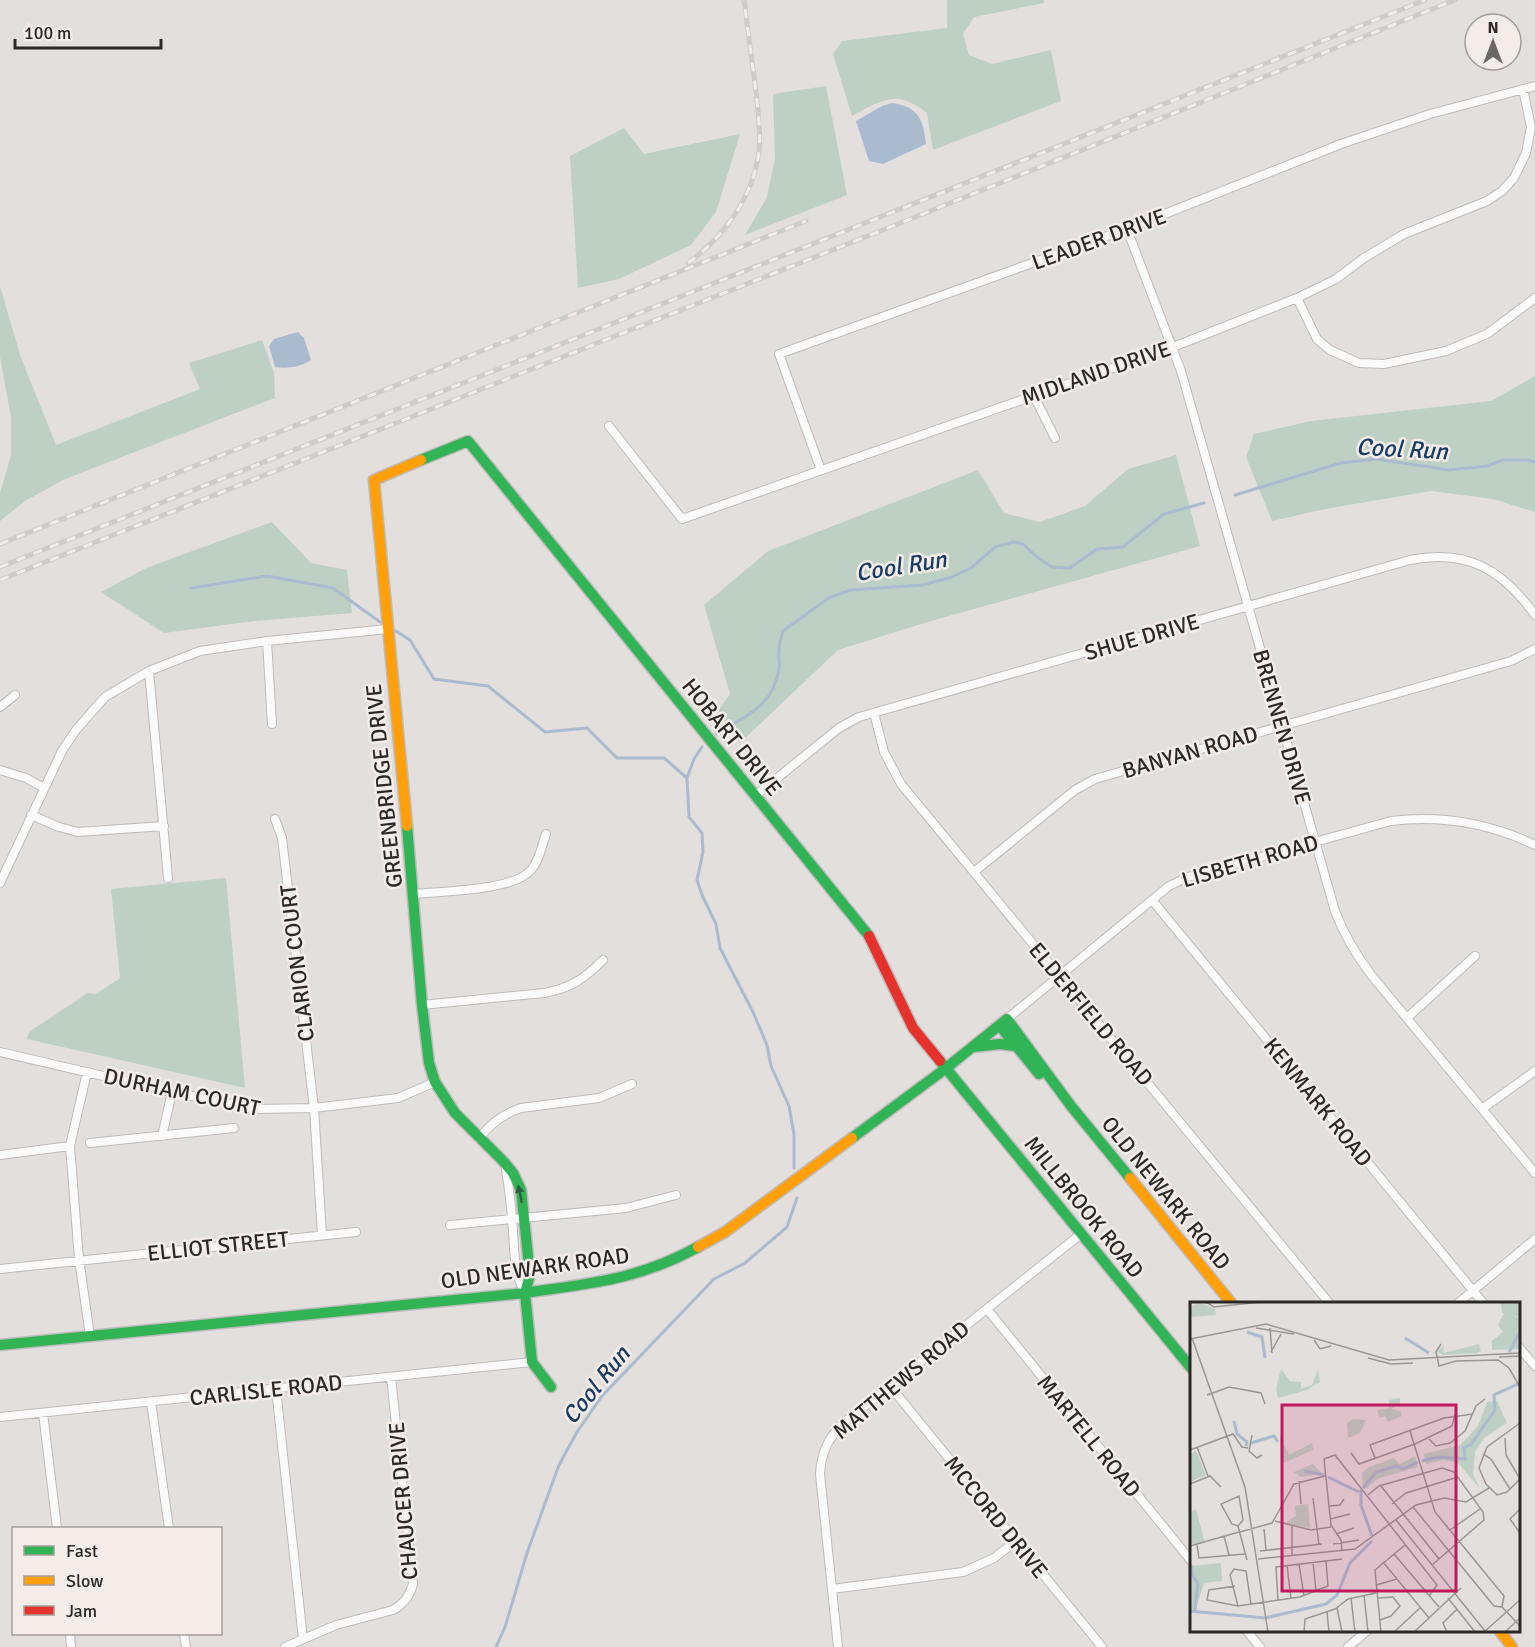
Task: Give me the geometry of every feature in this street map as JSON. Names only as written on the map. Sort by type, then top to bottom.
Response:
[{"type":"street","name":"LEADER DRIVE","points":[[821,470],[779,354],[1126,230],[1341,144],[1430,114],[1535,86]]},
{"type":"street","name":"MIDLAND DRIVE","points":[[609,426],[682,519],[1173,346],[1297,298],[1336,279],[1364,258],[1404,234],[1487,201],[1502,191],[1514,178],[1526,153],[1531,127],[1523,89]]},
{"type":"street","name":"BRENNEN DRIVE","points":[[1126,230],[1173,346],[1335,911],[1350,944],[1372,976],[1535,1173]]},
{"type":"street","points":[[1297,298],[1317,339],[1330,350],[1359,363],[1384,364],[1446,351],[1486,334],[1535,298]]},
{"type":"street","points":[[1033,394],[1055,438]]},
{"type":"street","name":"GREENBRIDGE DRIVE","points":[[468,441],[374,480],[429,1063],[435,1082],[455,1113],[504,1162],[513,1173],[521,1190],[518,1220],[530,1275],[525,1293],[532,1362]]},
{"type":"street","name":"HOBART DRIVE","points":[[468,441],[875,944],[882,956],[901,1009],[945,1069]]},
{"type":"street","name":"SHUE DRIVE","points":[[754,796],[838,728],[874,713],[1410,560],[1440,556],[1471,561],[1499,575],[1521,595],[1535,615]]},
{"type":"street","points":[[0,883],[62,751],[105,698],[150,671],[200,651],[267,641],[388,629]]},
{"type":"street","points":[[267,641],[272,724]]},
{"type":"street","name":"BANYAN ROAD","points":[[974,872],[1086,784],[1105,776],[1511,661],[1535,649]]},
{"type":"street","points":[[150,671],[168,878]]},
{"type":"street","points":[[0,707],[15,695]]},
{"type":"street","name":"ELDERFIELD ROAD","points":[[874,713],[884,752],[901,784],[1328,1302]]},
{"type":"street","points":[[0,770],[26,777],[44,788]]},
{"type":"street","points":[[31,815],[78,832],[164,826]]},
{"type":"street","name":"LISBETH ROAD","points":[[1004,1022],[1169,886],[1179,881],[1391,821],[1426,818],[1467,822],[1491,828],[1535,845]]},
{"type":"street","name":"CLARION COURT","points":[[275,819],[282,838],[314,1108],[322,1235]]},
{"type":"street","points":[[414,894],[497,886],[511,882],[531,871],[537,861],[546,834]]},
{"type":"street","name":"KENMARK ROAD","points":[[1152,900],[1482,1302]]},
{"type":"street","points":[[1407,1018],[1475,956]]},
{"type":"street","points":[[422,1005],[544,993],[563,989],[574,985],[588,975],[603,960]]},
{"type":"street","name":"OLD NEWARK ROAD","points":[[1004,1022],[1015,1046],[1071,1106]]},
{"type":"street","name":"OLD NEWARK ROAD","points":[[0,1345],[525,1293],[612,1281],[642,1273],[689,1253],[724,1232],[945,1069],[1004,1022]]},
{"type":"street","name":"OLD NEWARK ROAD","points":[[1004,1022],[1230,1302]]},
{"type":"street","points":[[974,1047],[999,1044],[1015,1046]]},
{"type":"street","name":"DURHAM COURT","points":[[0,1052],[172,1092],[257,1109],[314,1108],[398,1098],[435,1082]]},
{"type":"street","name":"MILLBROOK ROAD","points":[[945,1069],[1190,1368]]},
{"type":"street","points":[[1482,1109],[1535,1071]]},
{"type":"street","points":[[87,1072],[70,1146],[79,1259],[90,1336]]},
{"type":"street","points":[[480,1139],[487,1127],[521,1108],[599,1098],[632,1084]]},
{"type":"street","points":[[162,1136],[172,1092]]},
{"type":"street","points":[[90,1143],[234,1128]]},
{"type":"street","points":[[0,1155],[70,1146]]},
{"type":"street","points":[[450,1225],[626,1208],[676,1195]]},
{"type":"street","name":"ELLIOT STREET","points":[[0,1269],[79,1259],[357,1232]]},
{"type":"street","name":"MATTHEWS ROAD","points":[[838,1647],[820,1484],[822,1455],[829,1439],[842,1424],[1081,1234]]},
{"type":"street","points":[[1458,1302],[1535,1239]]},
{"type":"street","name":"MARTELL ROAD","points":[[987,1309],[1190,1562]]},
{"type":"street","points":[[1520,1348],[1535,1366]]},
{"type":"street","points":[[532,1362],[551,1387]]},
{"type":"street","name":"CARLISLE ROAD","points":[[0,1417],[532,1362]]},
{"type":"street","name":"CHAUCER DRIVE","points":[[285,1647],[336,1625],[393,1610],[400,1606],[411,1592],[413,1584],[391,1377]]},
{"type":"street","name":"MCCORD DRIVE","points":[[890,1386],[1102,1647]]},
{"type":"street","points":[[276,1389],[303,1639]]},
{"type":"street","points":[[151,1402],[169,1527]]},
{"type":"street","points":[[43,1413],[57,1527]]},
{"type":"street","points":[[832,1589],[963,1572],[984,1564],[1016,1541]]},
{"type":"street","points":[[1248,1632],[1260,1647]]},
{"type":"street","points":[[1348,1647],[1366,1632]]},
{"type":"street","points":[[1501,1632],[1512,1647]]},
{"type":"green space","points":[[947,0],[1044,0],[1044,3],[974,17],[963,34],[969,55],[992,64],[1051,50],[1061,101],[933,150],[927,113],[907,101],[898,99],[881,102],[852,116],[833,54],[842,41],[947,28]]},
{"type":"green space","points":[[826,86],[847,195],[745,235],[767,197],[775,158],[773,94]]},
{"type":"green space","points":[[624,128],[644,154],[740,134],[716,212],[691,245],[619,279],[578,288],[570,156]]},
{"type":"green space","points":[[0,286],[21,358],[56,445],[200,389],[189,363],[262,340],[274,373],[275,398],[65,479],[25,501],[0,521],[0,493],[11,455],[11,417],[0,357]]},
{"type":"green space","points":[[1535,376],[1535,512],[1493,499],[1431,491],[1325,509],[1272,521],[1246,457],[1254,434],[1311,421],[1491,401]]},
{"type":"green space","points":[[1176,455],[1200,546],[931,621],[838,650],[740,743],[715,715],[730,694],[704,605],[768,551],[978,470],[1004,513],[1040,522],[1085,506],[1128,469]]},
{"type":"green space","points":[[272,522],[311,563],[347,570],[352,613],[254,621],[164,633],[101,592],[146,568]]},
{"type":"green space","points":[[226,878],[245,1088],[27,1039],[29,1032],[88,993],[96,994],[120,978],[111,889]]},
{"type":"water","points":[[892,103],[914,111],[921,121],[926,144],[883,164],[869,161],[856,121]]},
{"type":"water","points":[[298,332],[304,338],[311,360],[294,367],[275,367],[269,346],[274,339]]},
{"type":"waterway","name":"Cool Run","points":[[1235,495],[1341,463],[1377,459],[1449,470],[1487,466],[1503,460],[1535,462]]},
{"type":"waterway","name":"Cool Run","points":[[716,734],[747,716],[764,702],[776,682],[779,645],[783,631],[830,597],[851,590],[922,585],[952,577],[971,568],[995,547],[1013,542],[1023,544],[1052,567],[1070,568],[1097,549],[1123,547],[1164,514],[1204,503]]},
{"type":"waterway","points":[[191,588],[267,576],[333,588],[380,622]]},
{"type":"waterway","points":[[396,631],[410,640],[434,679],[488,686],[545,732],[587,728],[617,758],[664,758],[687,778]]},
{"type":"waterway","name":"Cool Run","points":[[702,747],[694,759],[687,778],[689,817],[702,833],[703,852],[697,880],[716,924],[720,948],[753,1012],[767,1045],[771,1066],[789,1106],[794,1134],[794,1168]]},
{"type":"waterway","name":"Cool Run","points":[[496,1647],[505,1627],[527,1553],[559,1465],[577,1432],[602,1396],[714,1279],[745,1263],[787,1227],[797,1198]]},
{"type":"railway","points":[[688,263],[713,241],[735,215],[756,169],[760,137],[759,122],[744,0]]},
{"type":"railway","points":[[0,567],[1425,0]]},
{"type":"railway","points":[[0,580],[888,228],[1455,0]]},
{"type":"railway","points":[[0,544],[806,221]]},
{"type":"traffic: fast","points":[[421,460],[468,441],[869,936]]},
{"type":"traffic: fast","points":[[407,826],[429,1063],[435,1082],[455,1113],[504,1162],[513,1173],[521,1190],[530,1275],[525,1293],[532,1362],[551,1387]]},
{"type":"traffic: fast","points":[[852,1138],[945,1069],[1007,1019],[1071,1106],[1130,1178]]},
{"type":"traffic: fast","points":[[1000,1026],[1039,1074]]},
{"type":"traffic: fast","points":[[974,1047],[1000,1044],[1015,1046]]},
{"type":"traffic: fast","points":[[940,1061],[1190,1367]]},
{"type":"traffic: fast","points":[[0,1345],[525,1293],[614,1279],[655,1267],[698,1247]]},
{"type":"traffic: slow","points":[[407,826],[374,480],[421,460]]},
{"type":"traffic: slow","points":[[698,1247],[725,1232],[852,1138]]},
{"type":"traffic: slow","points":[[1130,1178],[1230,1302]]},
{"type":"traffic: slow","points":[[1501,1632],[1512,1647]]},
{"type":"traffic: jam","points":[[869,936],[913,1028],[940,1061]]}]
